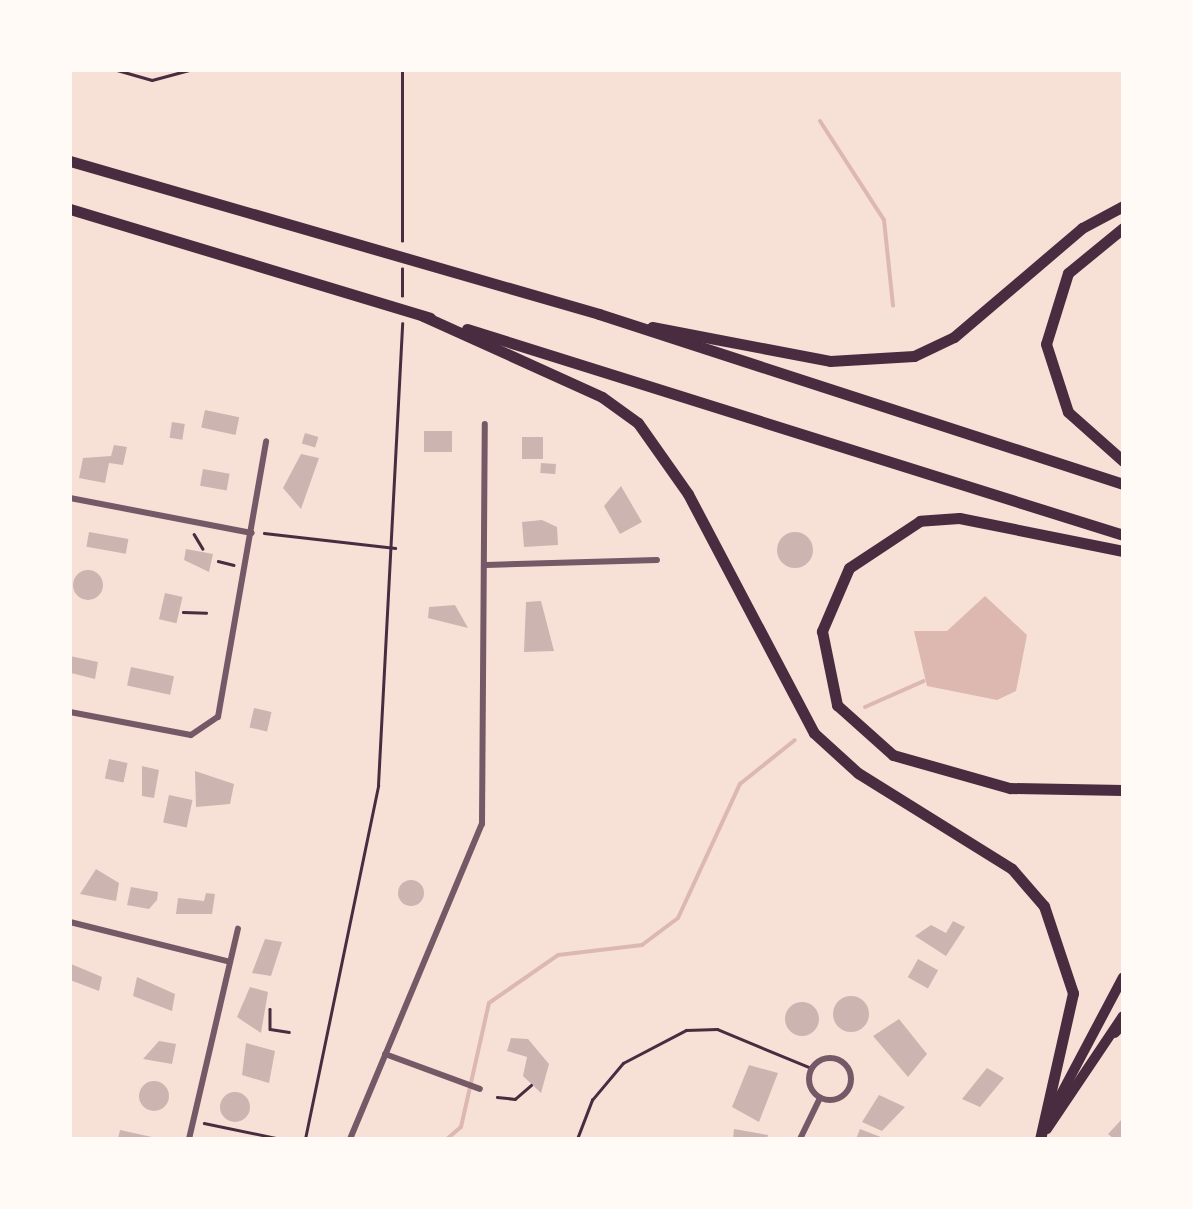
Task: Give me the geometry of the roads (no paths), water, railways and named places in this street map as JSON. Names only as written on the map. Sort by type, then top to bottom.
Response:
[{"type":"highway","points":[[70,162],[618,321],[1123,484]]},
{"type":"highway","points":[[618,321],[830,361],[898,360],[954,337],[1082,228],[1123,206]]},
{"type":"highway","points":[[70,210],[1123,535]]},
{"type":"highway","points":[[1123,228],[1068,273],[1046,344],[1068,412],[1123,461]]},
{"type":"highway","points":[[423,316],[602,397],[638,423],[688,494],[814,733],[858,773],[1012,870],[1044,906],[1073,993],[1043,1136]]},
{"type":"highway","points":[[1123,552],[959,518],[920,522],[891,532],[849,568],[822,631],[837,705],[893,754],[1010,788],[1123,790]]},
{"type":"main road","points":[[1043,1136],[1123,977]]},
{"type":"main road","points":[[1043,1136],[1120,1024]]},
{"type":"street","points":[[350,1139],[482,824],[486,424]]},
{"type":"street","points":[[70,712],[191,735],[218,717],[266,442]]},
{"type":"street","points":[[70,498],[252,533]]},
{"type":"street","points":[[486,564],[657,560]]},
{"type":"street","points":[[70,922],[227,961]]},
{"type":"street","points":[[189,1139],[227,961],[238,929]]},
{"type":"street","points":[[385,1054],[480,1089]]},
{"type":"street","points":[[800,1139],[820,1098],[811,1068],[830,1058],[850,1075],[842,1096],[820,1098]]},
{"type":"waterway","points":[[820,121],[884,220],[893,306]]},
{"type":"waterway","points":[[865,707],[924,681]]},
{"type":"waterway","points":[[447,1139],[461,1127],[489,1003],[558,955],[642,945],[678,918],[740,784],[795,740]]}]
